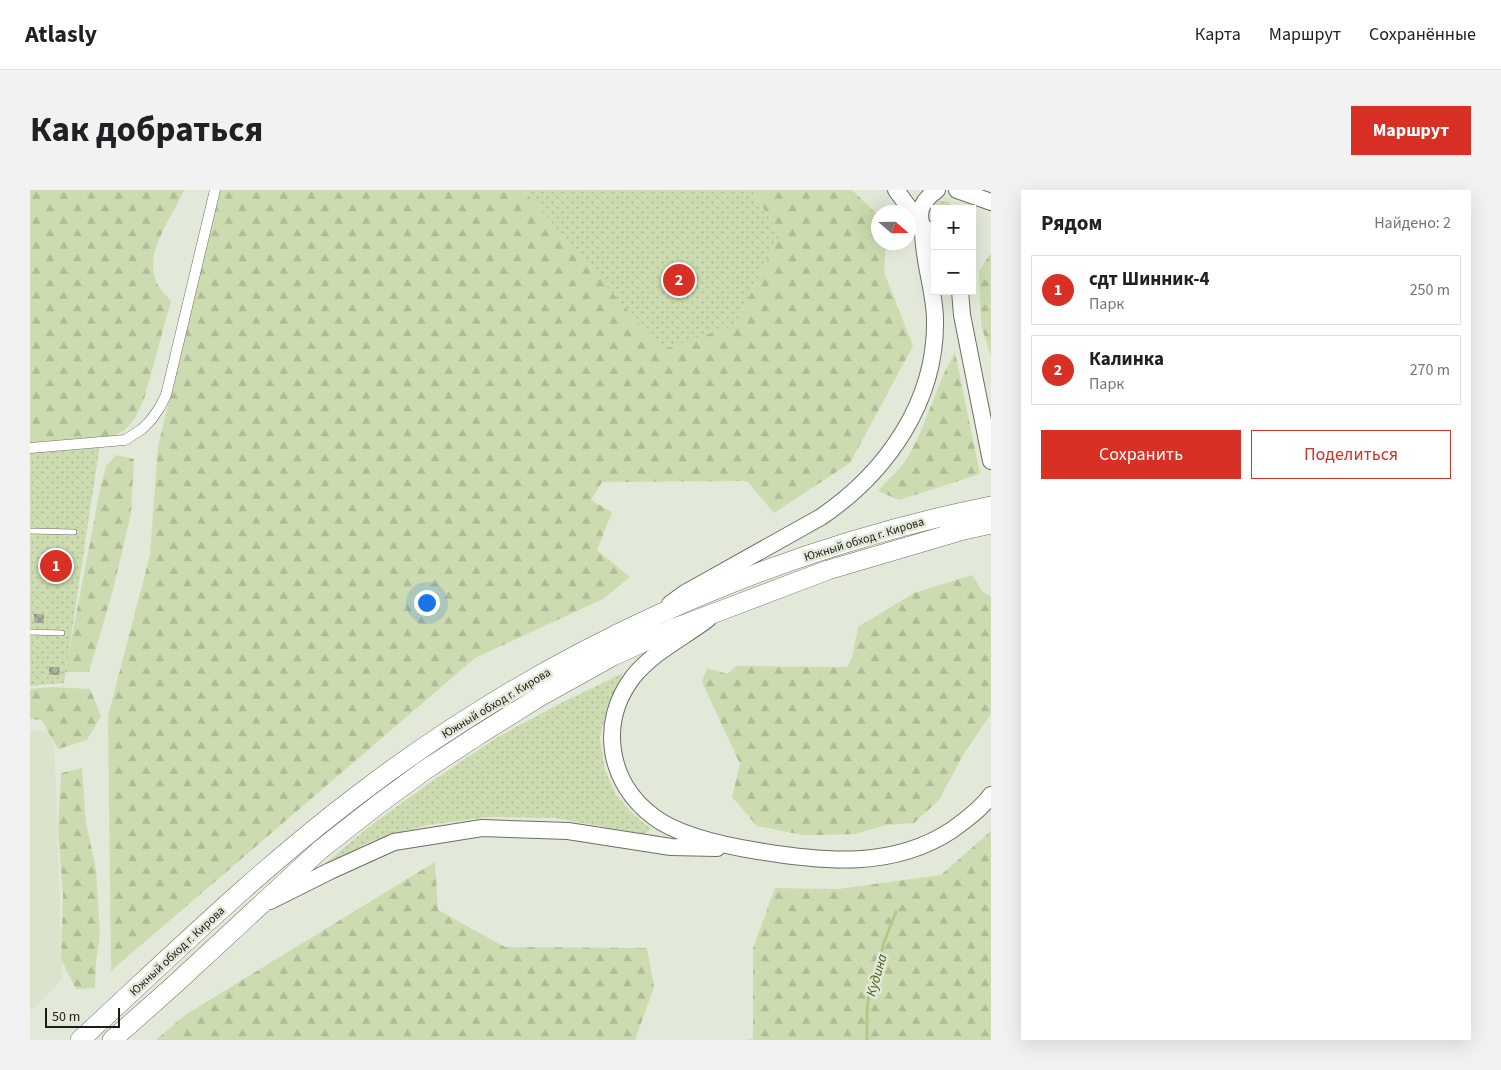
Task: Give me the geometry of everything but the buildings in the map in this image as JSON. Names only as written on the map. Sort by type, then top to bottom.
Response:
[{"type":"highway","name":"Южный обход г. Кирова","points":[[112,1040],[320,850],[425,770],[541,696],[614,656],[676,628],[962,521],[991,506]]},
{"type":"highway","name":"Южный обход г. Кирова","points":[[80,1040],[236,897],[304,838],[360,793],[455,726],[512,691],[587,649],[652,617],[744,578],[828,548],[893,529],[962,521],[991,524]]},
{"type":"main road","points":[[896,190],[926,229]]},
{"type":"main road","points":[[652,617],[685,593],[840,504],[878,467],[897,442],[919,403],[934,344],[934,301],[924,251],[926,229],[920,210],[924,202],[937,190]]},
{"type":"main road","points":[[957,190],[991,202]]},
{"type":"main road","points":[[957,190],[962,196],[965,205]]},
{"type":"main road","points":[[954,295],[962,315]]},
{"type":"main road","points":[[960,295],[962,315],[991,461]]},
{"type":"main road","points":[[713,614],[642,667],[632,678],[614,718],[612,744],[618,771],[624,784],[633,798],[644,809],[666,824],[686,833],[739,848],[814,860],[842,861],[885,857],[905,852],[941,837],[960,824],[991,795]]},
{"type":"main road","points":[[258,907],[394,842],[482,828],[568,831],[671,847],[739,848]]},
{"type":"street","points":[[30,448],[125,440],[142,429],[151,420],[166,395],[216,190]]},
{"type":"lane","points":[[30,531],[74,532]]},
{"type":"lane","points":[[30,632],[62,633]]},
{"type":"shaded area","points":[[54,730],[62,979],[30,1011],[30,731]]},
{"type":"green space","points":[[30,190],[184,190],[161,235],[153,260],[153,271],[157,283],[171,301],[144,399],[135,418],[125,430],[111,437],[30,445]]},
{"type":"green space","points":[[218,190],[523,190],[662,350],[735,325],[780,235],[752,190],[852,190],[871,208],[871,250],[886,250],[884,272],[913,346],[850,463],[774,513],[747,481],[602,482],[591,500],[612,512],[597,550],[630,577],[603,599],[475,658],[111,971],[108,716],[150,555],[158,446],[208,242]]},
{"type":"green space","points":[[523,190],[752,190],[780,235],[735,325],[662,351]]},
{"type":"green space","points":[[938,202],[949,202],[952,205],[934,205]]},
{"type":"green space","points":[[989,255],[991,255],[991,357],[981,325],[979,272]]},
{"type":"green space","points":[[955,352],[980,474],[899,500],[878,491],[899,469],[909,455],[922,429],[942,377]]},
{"type":"green space","points":[[100,444],[64,683],[30,686],[30,449]]},
{"type":"green space","points":[[116,455],[134,459],[131,514],[113,590],[89,672],[65,672],[101,485],[106,466]]},
{"type":"green space","points":[[972,575],[983,592],[991,596],[991,714],[964,753],[939,800],[914,823],[886,825],[855,834],[802,835],[757,826],[732,797],[740,764],[702,682],[707,668],[727,674],[736,666],[847,667],[852,658],[858,627],[914,593]]},
{"type":"green space","points":[[623,673],[608,704],[600,738],[605,770],[616,795],[631,812],[651,829],[645,834],[554,818],[489,817],[428,825],[372,841],[321,867],[370,826],[496,738],[561,703]]},
{"type":"green space","points":[[51,687],[90,689],[101,716],[87,740],[58,749],[42,720],[30,719],[30,689]]},
{"type":"green space","points":[[82,768],[86,822],[96,870],[100,933],[95,988],[76,989],[61,959],[63,894],[58,830],[61,773]]},
{"type":"green space","points":[[991,831],[991,1040],[744,1040],[753,1039],[753,948],[775,888],[838,889],[941,875]]},
{"type":"green space","points":[[435,862],[438,910],[505,947],[647,948],[654,987],[635,1040],[156,1040],[185,1015]]},
{"type":"waterway","name":"Кудина","points":[[867,1040],[869,990],[884,942],[896,912]]},
{"type":"place","name":"Калинка","points":[[679,280]]},
{"type":"place","name":"сдт Шинник-4","points":[[56,566]]}]
